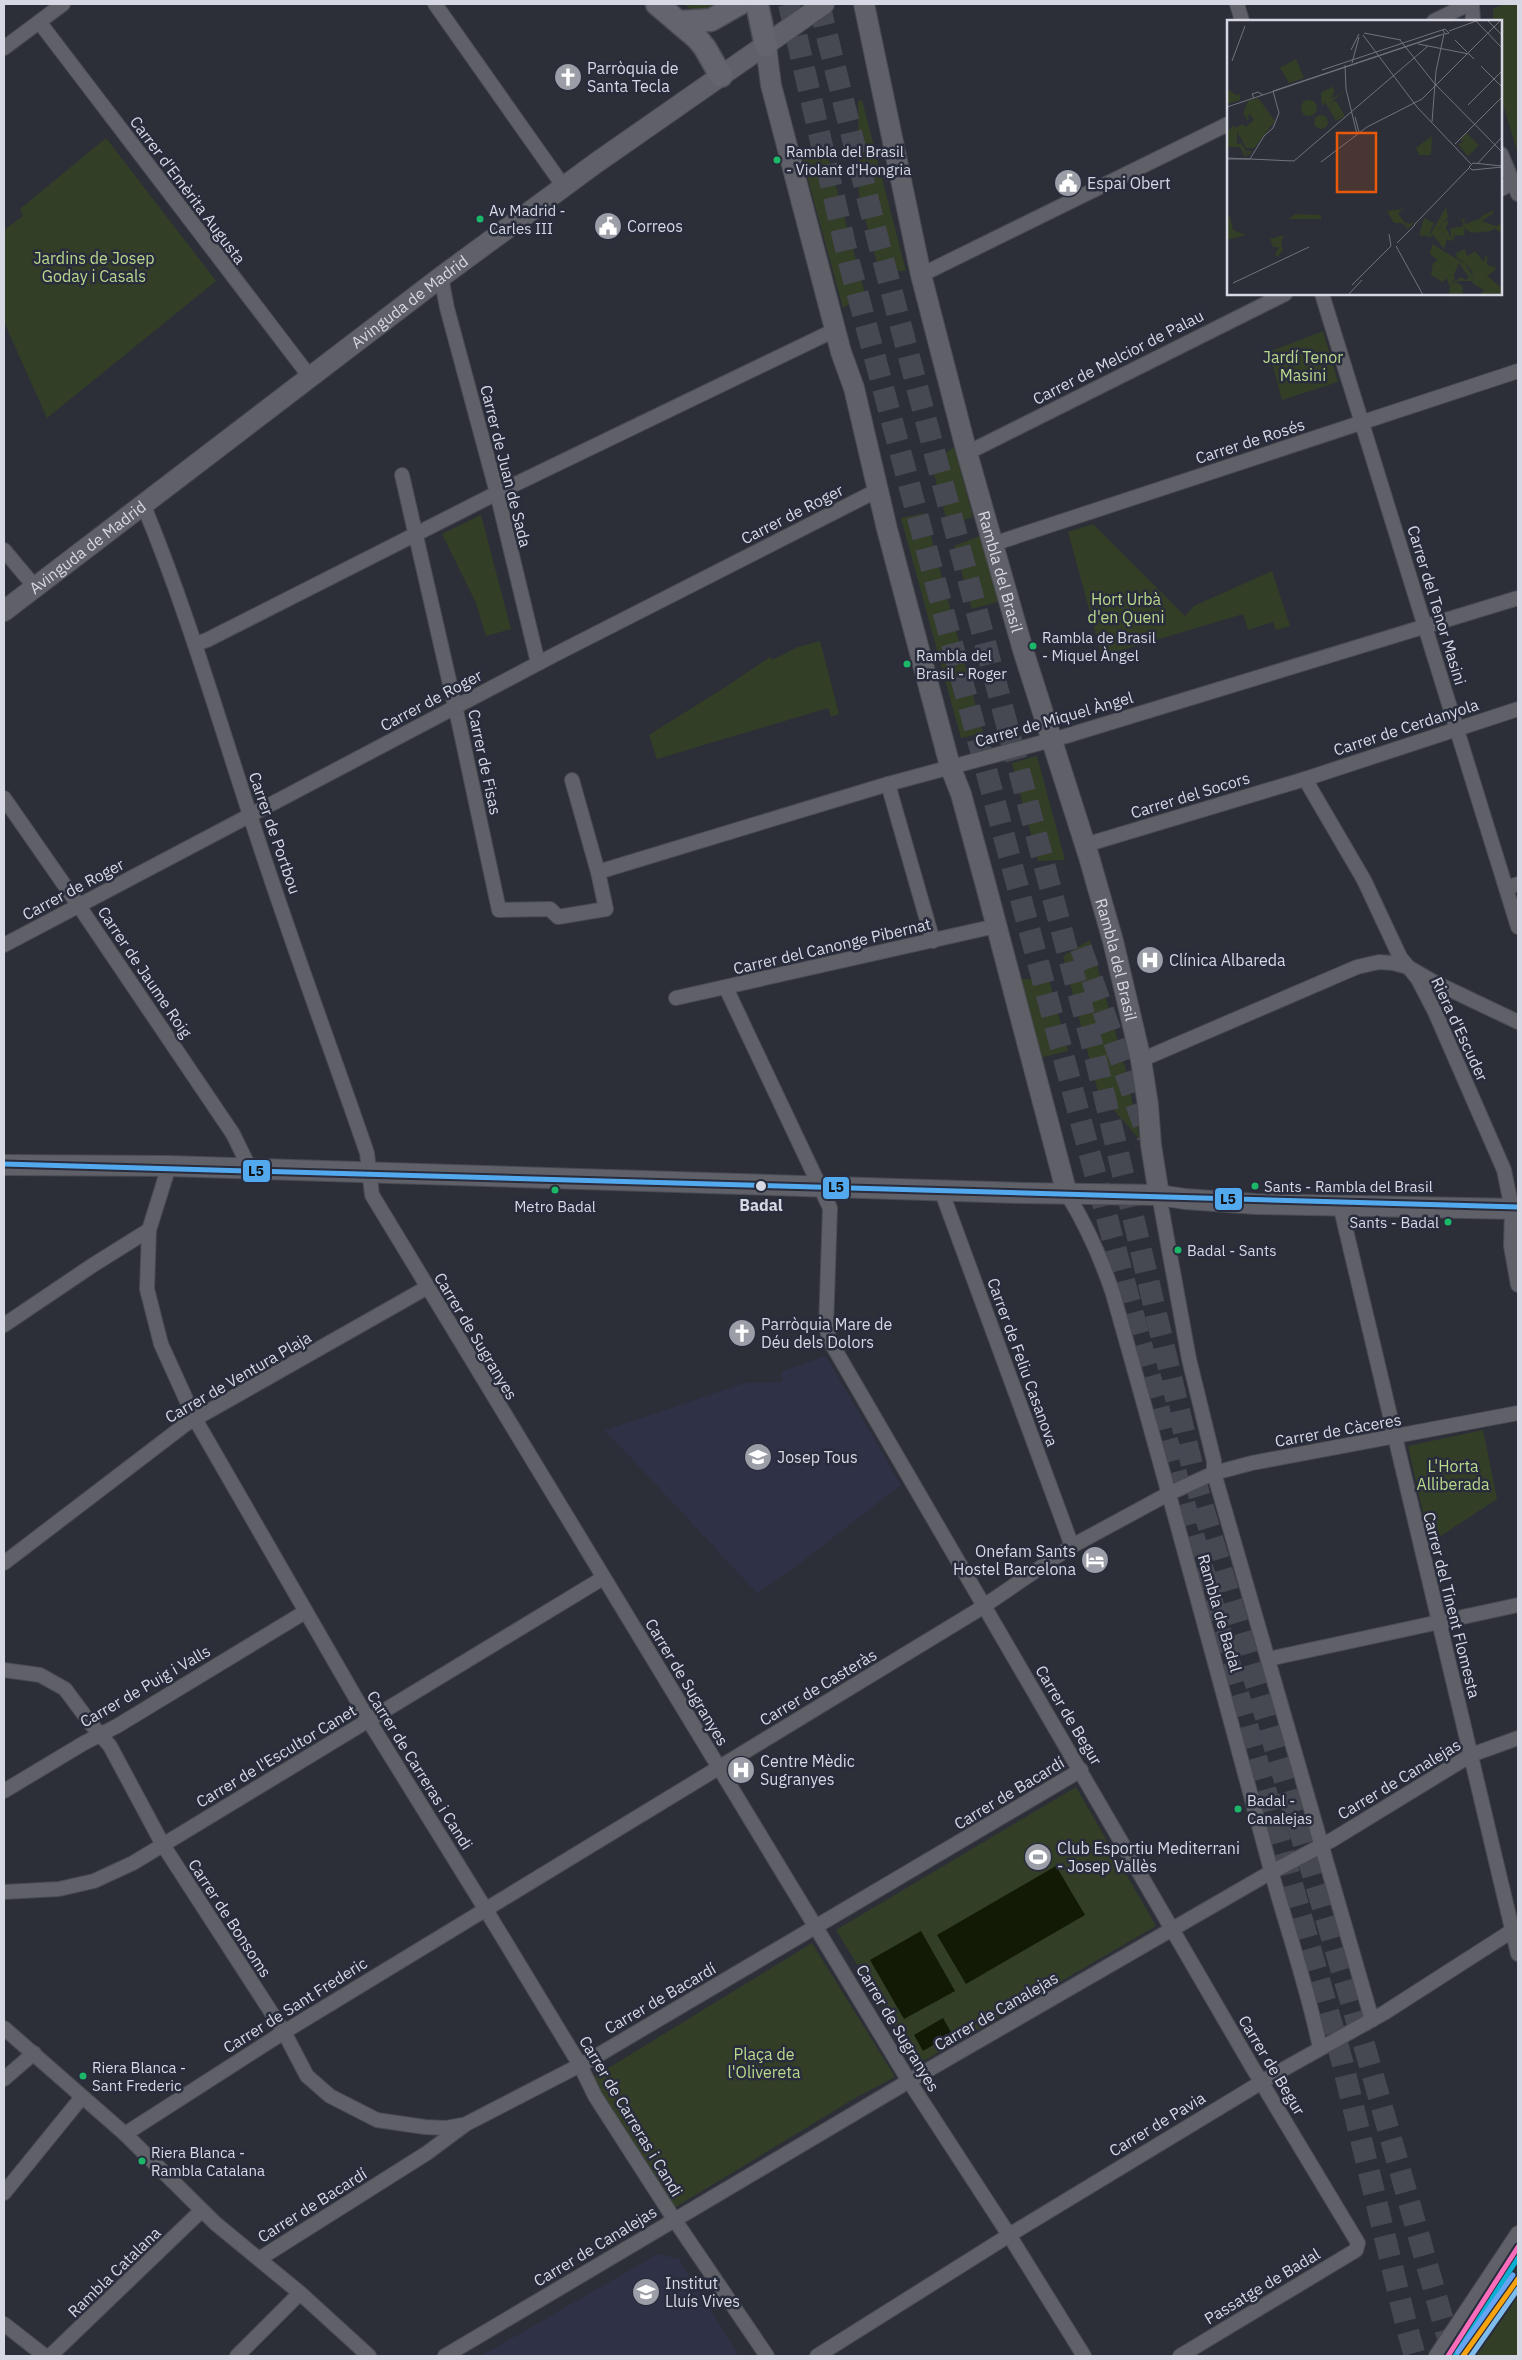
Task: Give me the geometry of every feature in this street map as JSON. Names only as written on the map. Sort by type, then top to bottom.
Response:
[{"type":"main road","points":[[657,4],[680,22],[705,48],[721,76]]},
{"type":"main road","points":[[680,22],[711,20],[739,4]]},
{"type":"main road","points":[[758,4],[766,46]]},
{"type":"street","points":[[4,48],[63,4]]},
{"type":"street","points":[[435,4],[564,187]]},
{"type":"street","name":"Avinguda de Madrid","points":[[4,611],[441,277],[564,187],[824,4]]},
{"type":"street","name":"Rambla del Brasil","points":[[864,4],[921,276],[967,453],[1050,740],[1085,845],[1113,941],[1141,1060],[1159,1195]]},
{"type":"street","points":[[1237,4],[1242,20]]},
{"type":"street","points":[[1436,20],[1471,4],[1473,20]]},
{"type":"street","name":"Carrer d'Emèrita Augusta","points":[[40,23],[310,377]]},
{"type":"street","points":[[766,46],[771,85],[835,330],[854,388],[878,490],[950,766],[961,794],[1067,1194]]},
{"type":"street","points":[[921,276],[1227,124]]},
{"type":"street","points":[[1502,158],[1510,188]]},
{"type":"street","name":"Carrer de Juan de Sada","points":[[441,277],[446,308],[497,493],[538,663]]},
{"type":"street","name":"Carrer de Melcior de Palau","points":[[967,453],[1283,295]]},
{"type":"street","name":"Carrer del Tenor Masini","points":[[1322,295],[1457,728],[1512,886],[1518,927]]},
{"type":"street","points":[[195,644],[207,640],[497,493],[835,330]]},
{"type":"street","name":"Carrer de Rosés","points":[[992,544],[1518,371]]},
{"type":"street","name":"Carrer de Fisas","points":[[402,475],[499,910],[550,909],[558,916],[606,909],[598,872]]},
{"type":"street","name":"Carrer de Roger","points":[[4,944],[80,906],[455,706],[878,490]]},
{"type":"street","name":"Carrer de Portbou","points":[[143,504],[161,547],[195,644],[250,816],[367,1153],[371,1173]]},
{"type":"street","points":[[4,550],[35,588]]},
{"type":"street","name":"Carrer de Miquel Àngel","points":[[598,872],[888,784],[1050,740],[1518,598]]},
{"type":"street","name":"Carrer de Cerdanyola","points":[[1306,779],[1518,709]]},
{"type":"street","name":"Carrer del Socors","points":[[1085,845],[1306,779]]},
{"type":"street","name":"Riera d'Escuder","points":[[1306,779],[1364,880],[1400,957],[1418,979],[1435,1012],[1504,1170],[1515,1209],[1511,1246],[1518,1285]]},
{"type":"street","points":[[572,780],[598,872]]},
{"type":"street","points":[[888,784],[933,941]]},
{"type":"street","name":"Carrer de Jaume Roig","points":[[4,798],[80,906],[233,1134],[250,1169]]},
{"type":"street","name":"Carrer del Canonge Pibernat","points":[[676,998],[996,926]]},
{"type":"street","points":[[1141,1060],[1368,963],[1393,963],[1408,967],[1432,981],[1518,1022]]},
{"type":"street","name":"Carrer de Begur","points":[[726,988],[830,1208],[827,1334],[1261,2083],[1358,2244]]},
{"type":"street","points":[[4,1165],[169,1166],[1067,1194],[1159,1195],[1185,1199],[1256,1204],[1515,1209]]},
{"type":"street","name":"Carrer de Carreras i Candi","points":[[169,1166],[149,1230],[147,1289],[161,1344],[196,1419],[369,1721],[580,2065],[595,2096],[674,2219],[767,2356]]},
{"type":"street","name":"Carrer de Sugranyes","points":[[371,1173],[372,1195],[426,1288],[909,2081],[1010,2235],[1084,2356]]},
{"type":"street","name":"Carrer de Feliu Casanova","points":[[941,1190],[1072,1546]]},
{"type":"street","name":"Rambla de Badal","points":[[1067,1194],[1084,1220],[1100,1254],[1128,1347],[1212,1648],[1271,1872],[1314,2018],[1320,2048]]},
{"type":"street","name":"Rambla de Badal","points":[[1159,1195],[1188,1358],[1214,1460],[1214,1473],[1300,1774],[1323,1844],[1372,2020]]},
{"type":"street","name":"Carrer del Tinent Flomesta","points":[[1340,1205],[1438,1622],[1515,1929],[1518,1954]]},
{"type":"street","points":[[4,1325],[149,1230]]},
{"type":"street","name":"Carrer de Ventura Plaja","points":[[4,1563],[186,1424],[426,1288]]},
{"type":"street","name":"Carrer de Càceres","points":[[1168,1494],[1214,1473],[1252,1463],[1394,1438],[1518,1413]]},
{"type":"street","name":"Carrer de Casteràs","points":[[486,1910],[984,1606],[1072,1546],[1168,1494]]},
{"type":"street","name":"Carrer de l'Escultor Canet","points":[[4,1892],[59,1889],[94,1881],[133,1863],[603,1578]]},
{"type":"street","points":[[1268,1659],[1518,1605]]},
{"type":"street","name":"Carrer de Puig i Valls","points":[[4,1791],[305,1612]]},
{"type":"street","name":"Carrer de Bonsoms","points":[[4,1670],[40,1675],[65,1689],[110,1746],[163,1845],[284,2032],[307,2076],[330,2096],[377,2120],[400,2125],[446,2128],[466,2124]]},
{"type":"street","name":"Carrer de Canalejas","points":[[445,2356],[674,2219],[1172,1928],[1323,1844],[1471,1756],[1518,1738]]},
{"type":"street","name":"Carrer de Bacardí","points":[[259,2259],[427,2153],[466,2124],[580,2065],[1081,1770]]},
{"type":"street","name":"Carrer de Sant Frederic","points":[[125,2134],[284,2032],[486,1910]]},
{"type":"street","name":"Carrer de Pavia","points":[[817,2356],[1010,2235],[1261,2083],[1372,2020],[1515,1929]]},
{"type":"street","points":[[4,2028],[125,2134],[202,2211],[300,2293],[369,2356]]},
{"type":"street","points":[[4,2079],[34,2053]]},
{"type":"street","points":[[4,2193],[82,2097]]},
{"type":"street","name":"Rambla Catalana","points":[[50,2356],[202,2211]]},
{"type":"street","points":[[1436,2356],[1518,2233]]},
{"type":"street","name":"Passatge de Badal","points":[[1180,2356],[1353,2252],[1358,2247],[1358,2244]]},
{"type":"street","points":[[237,2356],[300,2293]]},
{"type":"street","points":[[4,2324],[45,2356]]},
{"type":"shaded area","name":"Josep Tous","points":[[826,1356],[901,1485],[799,1564],[757,1593],[605,1430],[745,1383],[782,1382],[782,1371]]},
{"type":"shaded area","points":[[1056,1866],[1085,1915],[966,1984],[937,1935]]},
{"type":"shaded area","points":[[921,1931],[955,1991],[904,2019],[870,1960]]},
{"type":"shaded area","points":[[943,2018],[952,2034],[923,2051],[914,2035]]},
{"type":"shaded area","name":"Institut Lluís Vives","points":[[658,2254],[679,2259],[739,2356],[481,2356]]},
{"type":"green space","points":[[684,4],[715,4],[702,12],[691,9]]},
{"type":"green space","points":[[1504,4],[1518,4],[1518,154],[1502,101],[1502,20],[1493,20],[1493,9]]},
{"type":"green space","points":[[862,100],[906,271],[879,271],[859,195],[858,101]]},
{"type":"green space","name":"Jardins de Josep Goday i Casals","points":[[106,138],[216,281],[47,418],[4,322],[4,230],[23,216],[20,209]]},
{"type":"green space","points":[[826,149],[865,294],[843,308],[800,150]]},
{"type":"green space","name":"Jardí Tenor Masini","points":[[1323,331],[1338,382],[1282,400],[1269,352]]},
{"type":"green space","points":[[954,447],[973,517],[948,525],[931,463]]},
{"type":"green space","points":[[925,513],[983,733],[961,738],[901,518]]},
{"type":"green space","points":[[481,515],[511,629],[486,636],[476,603],[442,534]]},
{"type":"green space","name":"Hort Urbà d'en Queni","points":[[1093,524],[1185,616],[1194,606],[1272,571],[1290,626],[1276,630],[1273,622],[1248,630],[1243,614],[1102,656],[1068,532]]},
{"type":"green space","points":[[982,535],[1000,601],[972,609],[954,546]]},
{"type":"green space","points":[[820,641],[839,714],[831,717],[828,708],[657,759],[649,735],[770,657],[772,660],[798,647]]},
{"type":"green space","points":[[1037,756],[1065,860],[1038,861],[1012,763]]},
{"type":"green space","points":[[1090,940],[1125,1067],[1140,1140],[1098,1092],[1063,956]]},
{"type":"green space","points":[[1018,979],[1049,979],[1068,1051],[1039,1058]]},
{"type":"green space","name":"L'Horta Alliberada","points":[[1483,1430],[1497,1499],[1430,1543],[1408,1446]]},
{"type":"green space","name":"Club Esportiu Mediterrani - Josep Vallès","points":[[1076,1787],[1156,1926],[918,2064],[836,1930]]},
{"type":"green space","name":"Plaça de l'Olivereta","points":[[812,1943],[895,2077],[857,2097],[674,2208],[597,2087],[599,2085],[594,2077]]},
{"type":"green space","points":[[1518,2251],[1518,2356],[1444,2356]]},
{"type":"tunnel","points":[[789,4],[849,262],[1181,1492],[1342,2061],[1415,2356]]},
{"type":"tunnel","points":[[819,4],[879,244],[1094,1052],[1198,1491],[1365,2048],[1453,2356]]},
{"type":"tunnel","points":[[1081,948],[1148,1137]]},
{"type":"transit line","name":"L5","points":[[4,1164],[1518,1207]]},
{"type":"transit line","points":[[1448,2356],[1518,2247]]},
{"type":"transit line","points":[[1455,2356],[1518,2258]]},
{"type":"transit line","points":[[1458,2352],[1513,2275]]},
{"type":"transit line","points":[[1463,2356],[1518,2279]]},
{"type":"transit line","points":[[1471,2356],[1518,2289]]},
{"type":"place","name":"Parròquia de Santa Tecla","points":[[568,77]]},
{"type":"place","name":"Rambla del Brasil - Violant d'Hongria","points":[[777,160]]},
{"type":"place","name":"Espai Obert","points":[[1068,183]]},
{"type":"place","name":"Av Madrid - Carles III","points":[[480,219]]},
{"type":"place","name":"Correos","points":[[608,226]]},
{"type":"place","name":"Rambla de Brasil - Miquel Àngel","points":[[1033,646]]},
{"type":"place","name":"Rambla del Brasil - Roger","points":[[907,664]]},
{"type":"place","name":"Clínica Albareda","points":[[1150,960]]},
{"type":"place","name":"Badal","points":[[761,1186]]},
{"type":"place","name":"Sants - Rambla del Brasil","points":[[1255,1186]]},
{"type":"place","name":"Metro Badal","points":[[555,1190]]},
{"type":"place","name":"Sants - Badal","points":[[1448,1222]]},
{"type":"place","name":"Badal - Sants","points":[[1178,1250]]},
{"type":"place","name":"Parròquia Mare de Déu dels Dolors","points":[[742,1333]]},
{"type":"place","name":"Josep Tous","points":[[758,1457]]},
{"type":"place","name":"Onefam Sants Hostel Barcelona","points":[[1095,1560]]},
{"type":"place","name":"Centre Mèdic Sugranyes","points":[[741,1770]]},
{"type":"place","name":"Badal - Canalejas","points":[[1238,1809]]},
{"type":"place","name":"Club Esportiu Mediterrani - Josep Vallès","points":[[1038,1857]]},
{"type":"place","name":"Riera Blanca - Sant Frederic","points":[[83,2076]]},
{"type":"place","name":"Riera Blanca - Rambla Catalana","points":[[142,2161]]},
{"type":"place","name":"Institut Lluís Vives","points":[[646,2292]]}]
